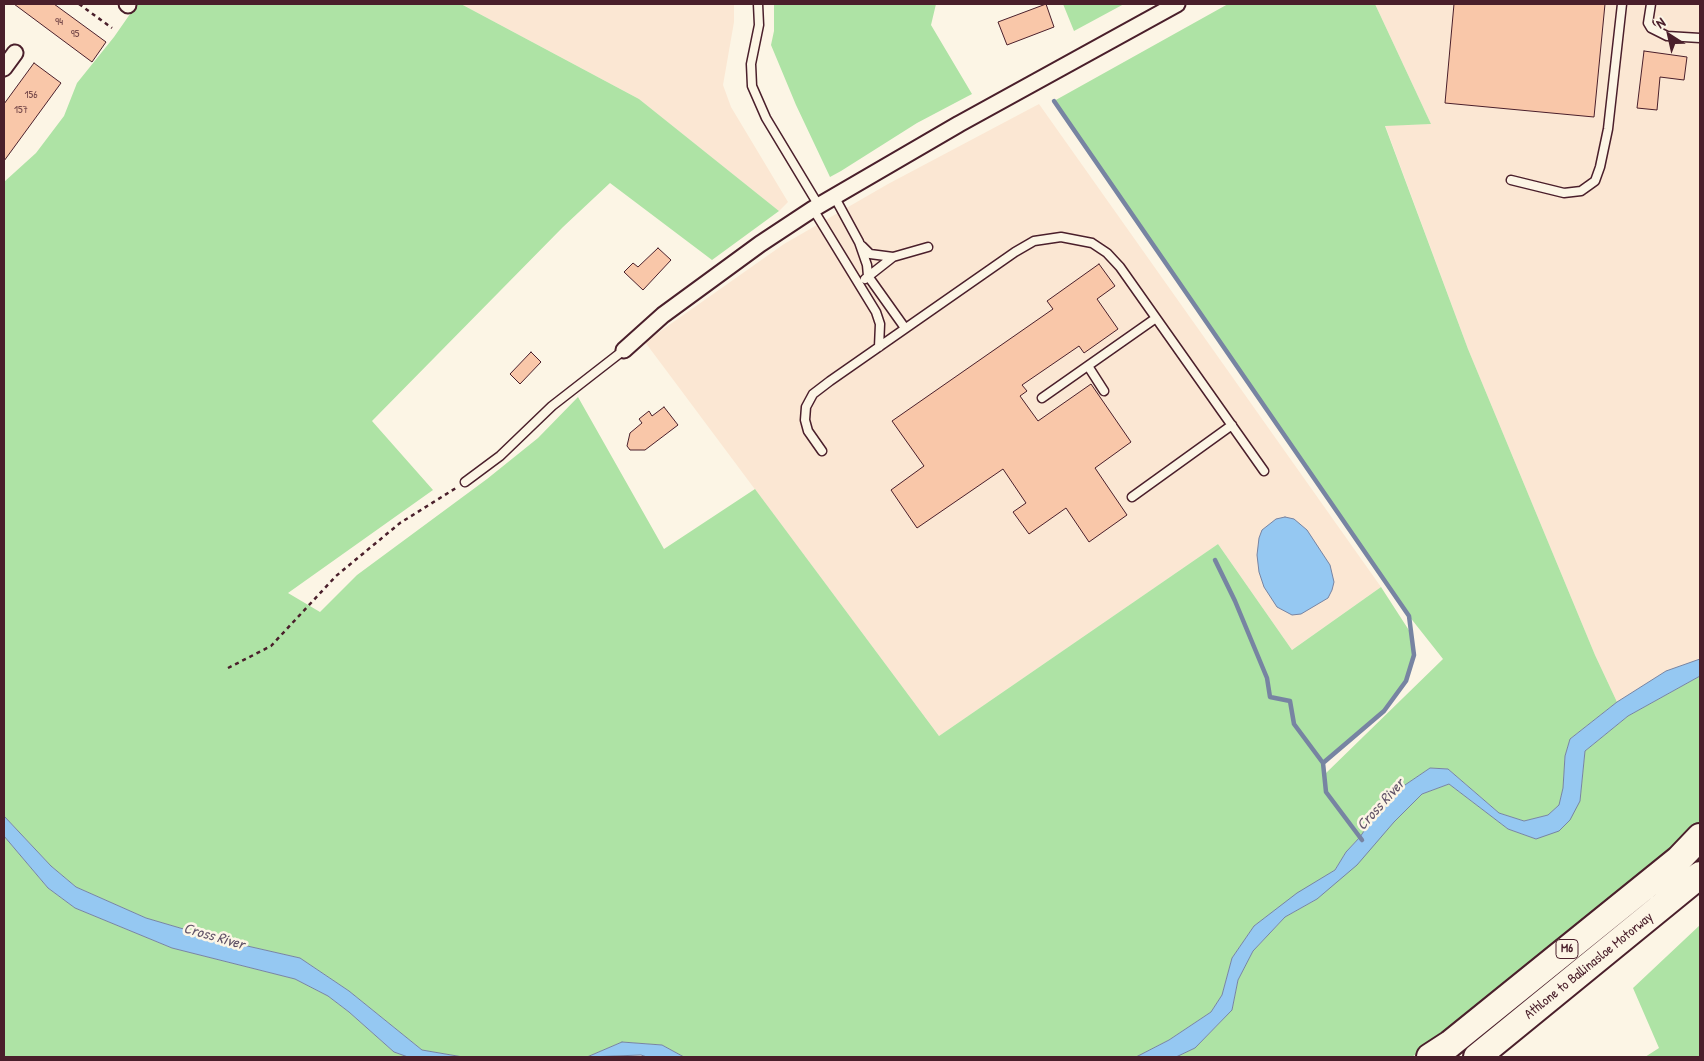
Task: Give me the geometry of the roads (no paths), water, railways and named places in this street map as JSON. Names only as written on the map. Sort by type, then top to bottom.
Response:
[{"type":"highway","name":"Athlone to Ballinasloe Motorway","points":[[1430,1057],[1450,1044],[1671,865],[1700,837]]},
{"type":"highway","name":"Athlone to Ballinasloe Motorway","points":[[1477,1057],[1700,875]]},
{"type":"street","points":[[624,350],[663,315],[760,244],[834,196],[959,124],[1177,4]]},
{"type":"street","points":[[4,68],[15,53]]},
{"type":"lane","points":[[758,4],[758,26],[750,70],[754,95],[876,312],[880,324],[879,347]]},
{"type":"lane","points":[[1511,180],[1564,193],[1581,192],[1595,181],[1608,129],[1622,4]]},
{"type":"lane","points":[[1651,4],[1648,23],[1651,28],[1667,36],[1700,38]]},
{"type":"lane","points":[[834,196],[859,242],[867,265],[868,276],[905,328]]},
{"type":"lane","points":[[822,451],[808,431],[805,420],[806,407],[813,394],[1014,252],[1034,240],[1061,237],[1092,243],[1107,253],[1120,267],[1264,471]]},
{"type":"lane","points":[[859,242],[870,254],[893,257]]},
{"type":"lane","points":[[859,283],[893,257],[928,247]]},
{"type":"lane","points":[[1042,398],[1156,318]]},
{"type":"lane","points":[[465,482],[500,456],[552,406],[624,350]]},
{"type":"lane","points":[[1088,366],[1104,391]]},
{"type":"lane","points":[[1132,497],[1232,425]]},
{"type":"water","points":[[1285,517],[1294,519],[1307,530],[1330,565],[1334,582],[1328,598],[1301,614],[1292,615],[1277,607],[1264,587],[1259,572],[1257,555],[1262,530],[1276,519]]},
{"type":"water","points":[[1700,659],[1700,676],[1628,716],[1585,751],[1580,801],[1570,820],[1559,831],[1536,839],[1508,829],[1449,784],[1422,794],[1394,822],[1357,865],[1317,899],[1285,917],[1253,951],[1238,980],[1232,1010],[1195,1048],[1176,1057],[1136,1057],[1169,1040],[1211,1012],[1222,995],[1232,958],[1254,926],[1297,893],[1335,870],[1346,852],[1360,837],[1374,816],[1402,787],[1430,768],[1448,769],[1499,813],[1524,821],[1548,815],[1559,805],[1563,788],[1565,756],[1570,739],[1617,702],[1666,671]]},
{"type":"water","points":[[4,816],[51,866],[76,887],[146,918],[221,940],[300,958],[349,991],[422,1050],[463,1057],[408,1057],[394,1052],[328,996],[295,979],[172,948],[75,908],[48,888],[4,836]]},
{"type":"water","points":[[622,1042],[662,1045],[684,1057],[647,1057],[641,1055],[587,1057]]},
{"type":"waterway","name":"Cross River","points":[[1054,101],[1409,616],[1414,655],[1406,681],[1384,711],[1323,763],[1326,792],[1362,840]]},
{"type":"waterway","points":[[1215,560],[1235,601],[1267,678],[1270,697],[1290,701],[1294,724],[1323,763]]}]
